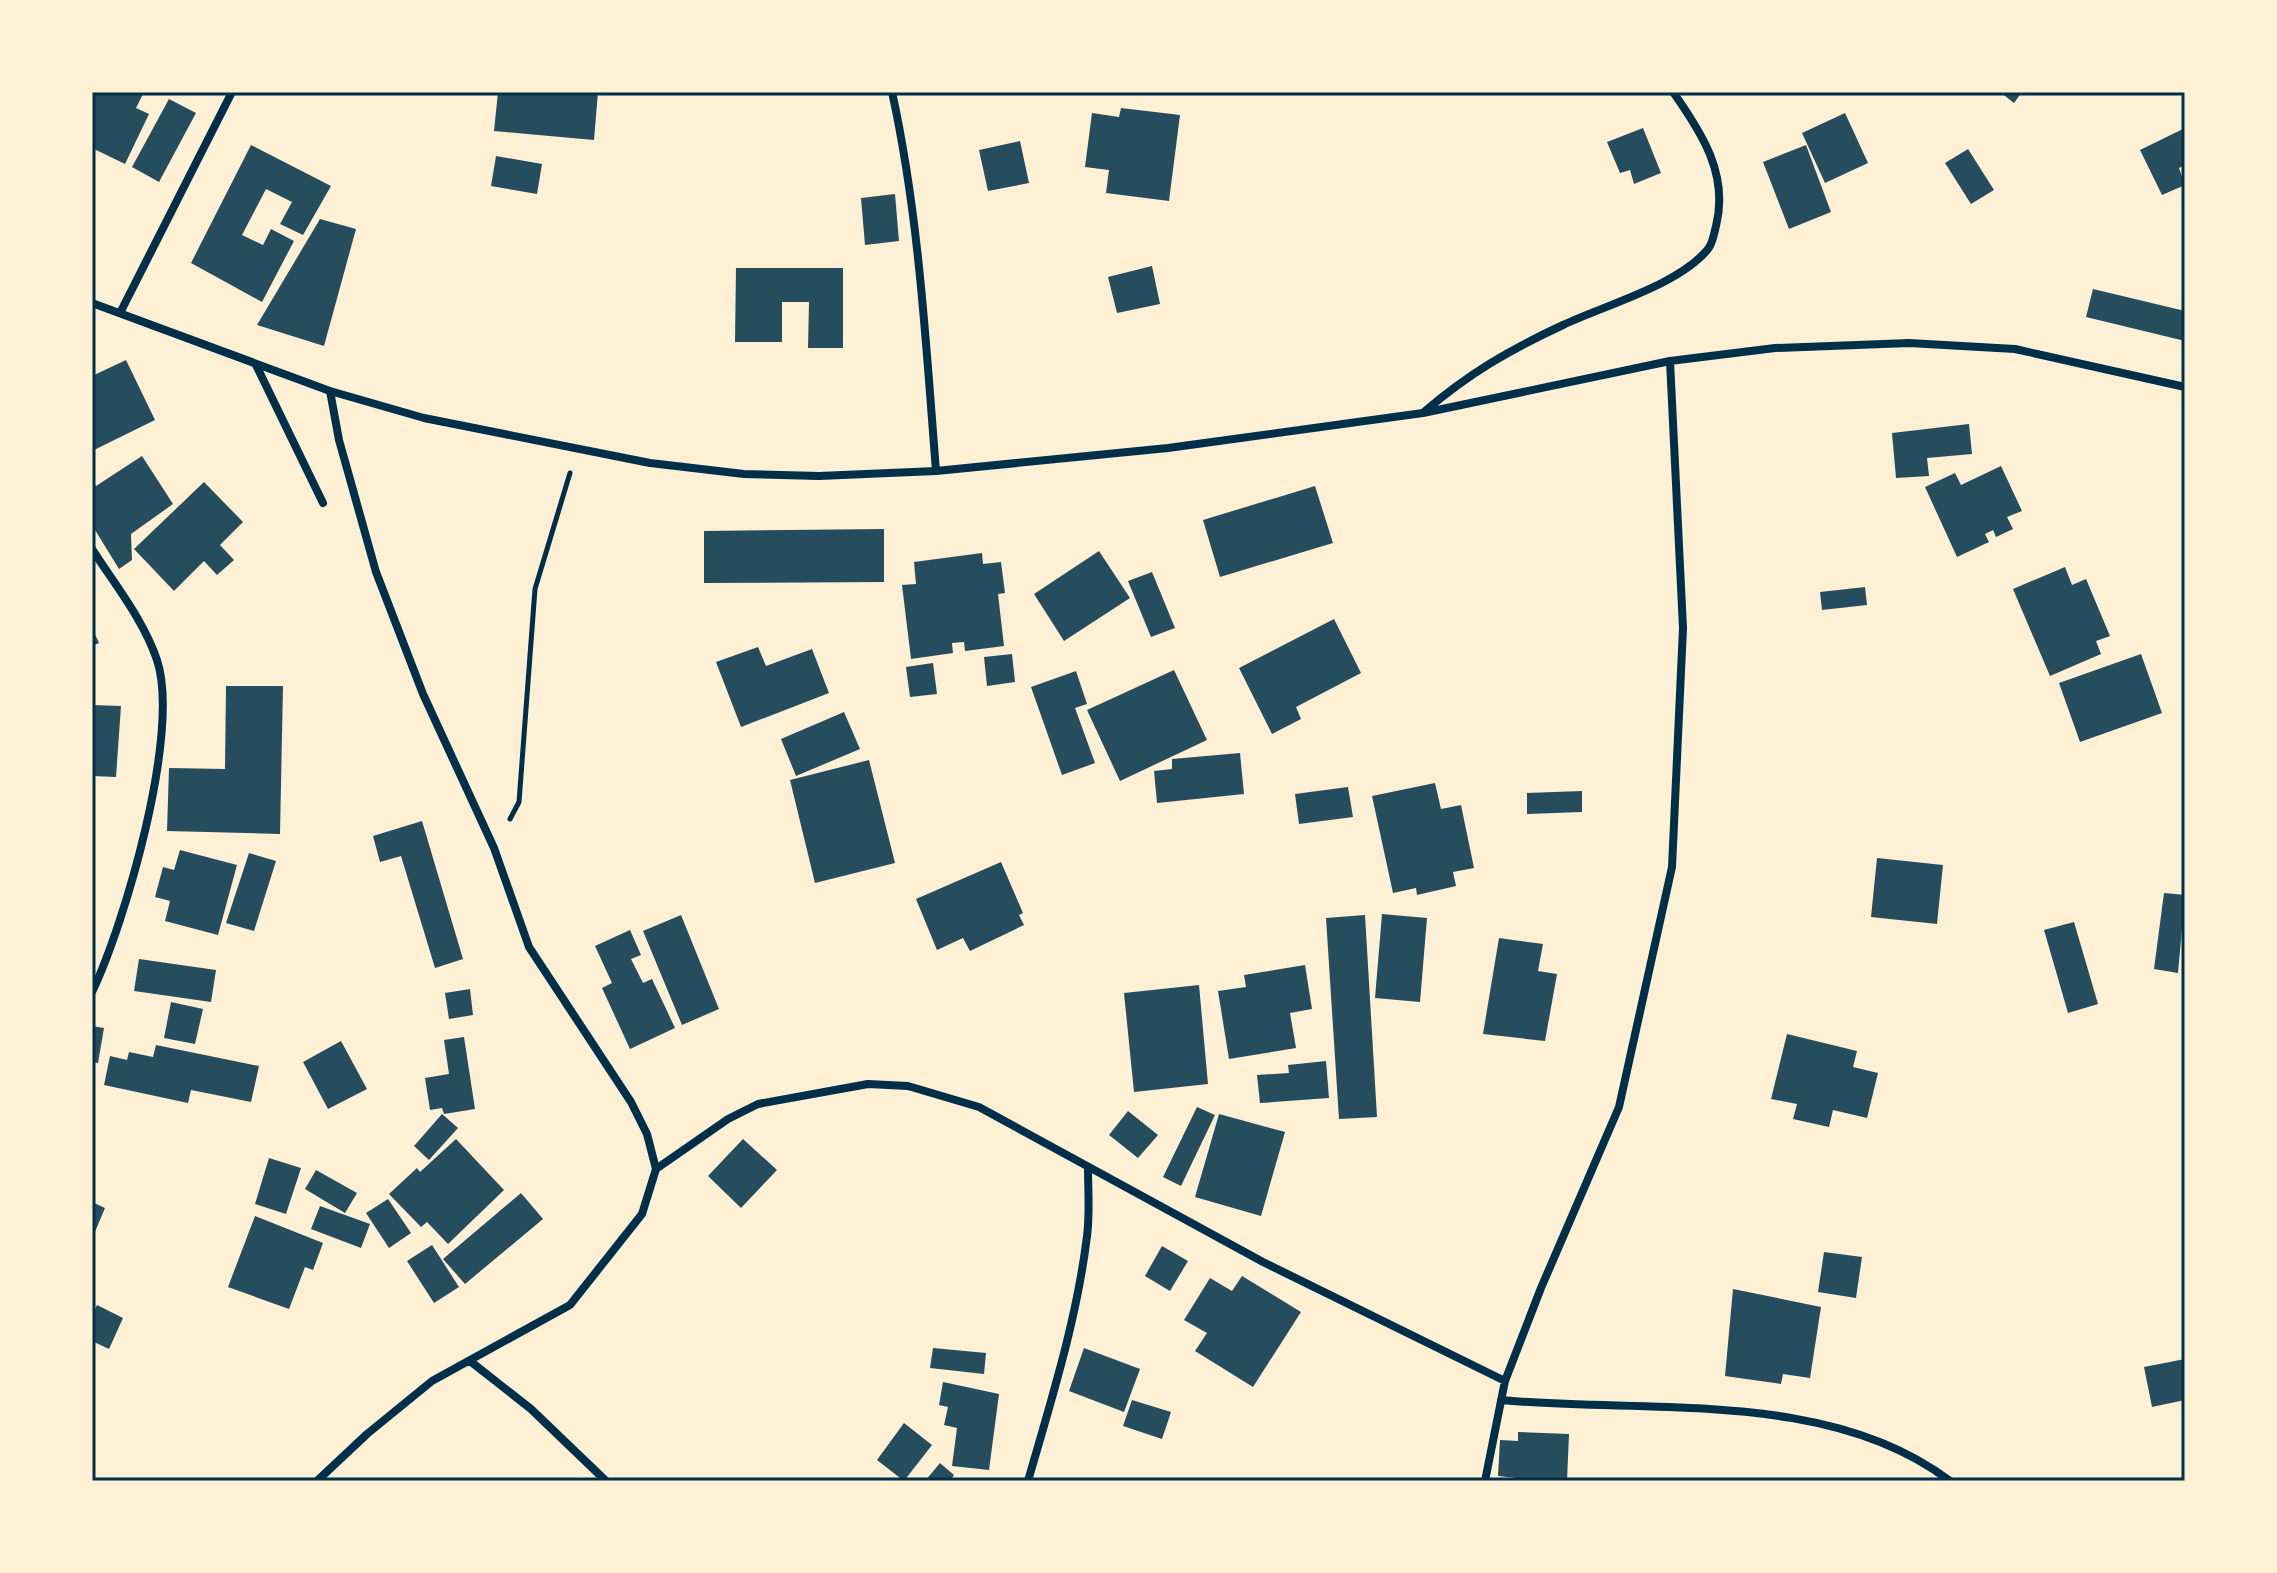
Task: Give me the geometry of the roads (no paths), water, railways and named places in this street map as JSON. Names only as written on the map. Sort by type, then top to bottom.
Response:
[{"type":"street","points":[[120,313],[232,92]]},
{"type":"street","points":[[892,92],[900,131],[926,344],[936,471]]},
{"type":"street","points":[[1423,413],[1466,376],[1561,325],[1679,273],[1710,247],[1720,208],[1719,175],[1699,129],[1673,92]]},
{"type":"street","points":[[92,303],[330,391],[424,418],[650,463],[744,474],[819,476],[936,471],[1168,448],[1423,413],[1670,361],[1775,348],[1909,343],[2015,349],[2185,387]]},
{"type":"street","points":[[1485,1481],[1505,1381],[1541,1288],[1619,1107],[1672,867],[1683,628],[1670,361]]},
{"type":"street","points":[[256,364],[323,503]]},
{"type":"street","points":[[317,1481],[367,1434],[432,1381],[570,1305],[642,1214],[656,1169],[647,1134],[631,1102],[529,947],[494,848],[423,694],[376,572],[339,440],[330,391]]},
{"type":"street","points":[[92,549],[138,618],[157,661],[164,700],[151,800],[131,889],[92,992]]},
{"type":"street","points":[[656,1169],[728,1119],[758,1104],[868,1084],[908,1086],[979,1107],[1263,1262],[1505,1381]]},
{"type":"street","points":[[1028,1481],[1060,1370],[1078,1286],[1087,1234],[1088,1168]]},
{"type":"street","points":[[470,1361],[531,1409],[606,1481]]},
{"type":"street","points":[[1501,1400],[1575,1407],[1718,1410],[1781,1416],[1853,1430],[1900,1448],[1950,1481]]}]
